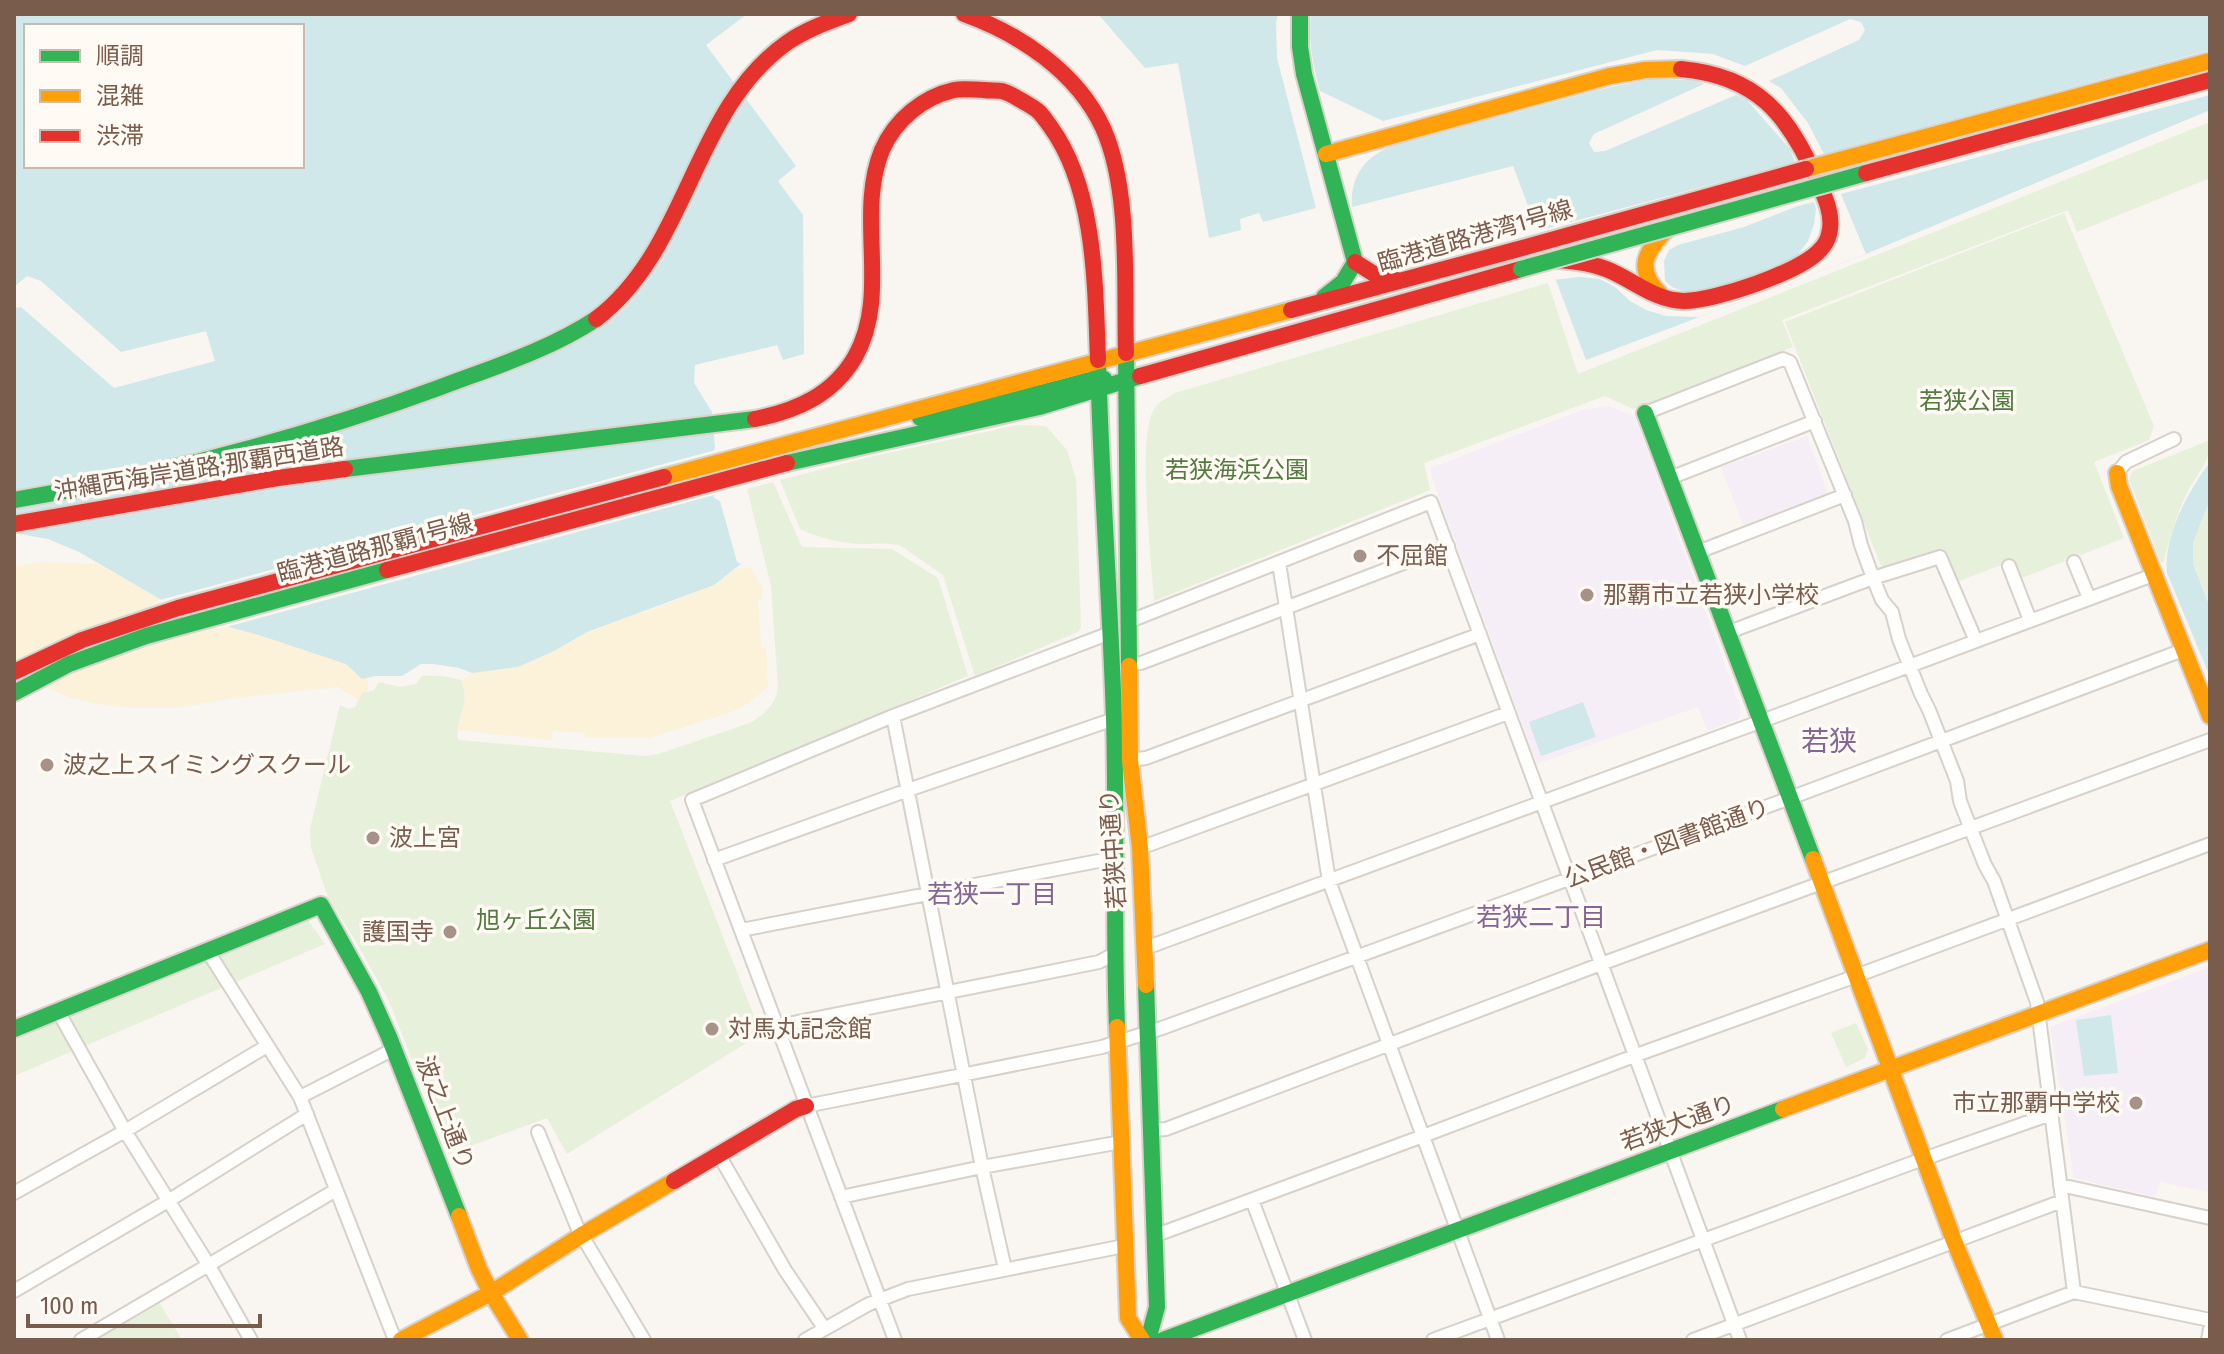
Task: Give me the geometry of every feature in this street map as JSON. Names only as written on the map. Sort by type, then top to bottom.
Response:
[{"type":"main road","name":"沖縄西海岸道路;那覇西道路","points":[[14,500],[240,453],[377,412],[549,346],[582,328],[613,306],[631,287],[656,249],[725,108],[756,69],[778,49],[805,32],[849,14]]},
{"type":"main road","name":"若狭中通り","points":[[964,14],[1000,27],[1046,57],[1088,104],[1111,150],[1120,204],[1126,353],[1130,621],[1114,858],[1114,954],[1128,1318],[1145,1340]]},
{"type":"main road","points":[[1300,14],[1304,74],[1355,262],[1349,277],[1338,289],[1312,303]]},
{"type":"main road","name":"臨港道路港湾1号線","points":[[752,454],[1312,303],[1408,281],[1719,192],[2210,61]]},
{"type":"main road","points":[[1326,154],[1610,76],[1645,69],[1699,69],[1729,77],[1756,92],[1785,122],[1803,150],[1827,204],[1831,223],[1828,237],[1820,250],[1790,269],[1705,299],[1681,301],[1664,298],[1605,269],[1557,260]]},
{"type":"main road","name":"臨港道路港湾1号線","points":[[1126,381],[1921,157],[2210,80]]},
{"type":"main road","name":"若狭中通り","points":[[746,421],[789,411],[811,401],[831,385],[855,356],[863,340],[872,299],[871,191],[882,150],[901,119],[929,98],[964,89],[1002,92],[1037,109],[1062,140],[1078,184],[1094,269],[1114,719],[1140,848],[1157,1307],[1145,1340]]},
{"type":"main road","points":[[1664,298],[1647,279],[1645,261],[1652,244],[1667,229]]},
{"type":"main road","points":[[1355,262],[1382,279],[1408,281]]},
{"type":"main road","points":[[881,419],[910,419],[1126,381]]},
{"type":"main road","name":"臨港道路那覇1号線","points":[[14,693],[69,664],[146,636],[811,457],[1024,411],[1098,384]]},
{"type":"main road","points":[[1645,413],[1991,1333]]},
{"type":"main road","name":"沖縄西海岸道路;那覇西道路","points":[[14,524],[278,478],[746,421]]},
{"type":"main road","name":"臨港道路那覇1号線","points":[[14,672],[73,643],[139,619],[752,454]]},
{"type":"main road","points":[[2117,473],[2119,486],[2153,575],[2210,716]]},
{"type":"main road","name":"波之上通り","points":[[207,950],[321,905],[369,992],[394,1049],[479,1269],[520,1340]]},
{"type":"main road","points":[[14,1029],[207,950]]},
{"type":"main road","name":"若狭大通り","points":[[1163,1340],[2210,950]]},
{"type":"main road","points":[[401,1340],[491,1293],[582,1235],[806,1106]]},
{"type":"street","points":[[1645,413],[1783,359],[1790,362],[1855,521],[1873,578],[1882,600],[1892,612],[2037,1002],[2074,1292]]},
{"type":"street","points":[[1670,478],[1815,421]]},
{"type":"street","points":[[2117,473],[2126,462],[2174,439]]},
{"type":"street","points":[[1698,552],[1845,495]]},
{"type":"street","points":[[1130,621],[1431,502],[1740,1340]]},
{"type":"street","points":[[1129,664],[1141,663],[1448,546]]},
{"type":"street","points":[[1729,632],[1873,578],[1940,557],[1976,641]]},
{"type":"street","points":[[2074,562],[2089,598]]},
{"type":"street","points":[[1279,563],[1329,881],[1498,1340]]},
{"type":"street","points":[[2009,566],[2030,620]]},
{"type":"street","points":[[1143,949],[2153,575]]},
{"type":"street","points":[[895,1340],[692,800],[893,716],[1110,633]]},
{"type":"street","points":[[1122,761],[1146,758],[1480,634]]},
{"type":"street","name":"公民館・図書館通り","points":[[806,1106],[1117,1042],[1148,1032],[1790,798],[2183,650]]},
{"type":"street","points":[[1140,848],[1508,713]]},
{"type":"street","points":[[893,716],[1005,1269]]},
{"type":"street","points":[[714,860],[1114,719]]},
{"type":"street","points":[[1152,1130],[1166,1129],[1601,964],[2210,740]]},
{"type":"street","points":[[1154,1236],[1634,1055],[2210,844]]},
{"type":"street","points":[[741,930],[1114,858]]},
{"type":"street","points":[[207,950],[300,1097],[395,1340]]},
{"type":"street","points":[[778,1026],[1099,962],[1114,954]]},
{"type":"street","points":[[58,1011],[125,1131],[249,1336],[233,1340]]},
{"type":"street","points":[[14,1193],[267,1046]]},
{"type":"street","points":[[300,1097],[394,1049]]},
{"type":"street","points":[[14,1291],[168,1201],[307,1114]]},
{"type":"street","points":[[1433,1340],[2051,1114]]},
{"type":"street","points":[[538,1132],[582,1235],[644,1340]]},
{"type":"street","points":[[841,1197],[1121,1142]]},
{"type":"street","points":[[719,1155],[785,1270],[824,1328]]},
{"type":"street","points":[[2060,1185],[2210,1218]]},
{"type":"street","points":[[81,1340],[336,1190]]},
{"type":"street","points":[[1252,1200],[1305,1340]]},
{"type":"street","points":[[1693,1340],[2062,1201]]},
{"type":"street","points":[[805,1340],[880,1299],[908,1289],[1124,1246]]},
{"type":"street","points":[[1947,1340],[1991,1333],[2074,1292],[2210,1320]]},
{"type":"street","points":[[2208,1340],[2210,1329]]},
{"type":"shaded area","name":"那覇市立若狭小学校","points":[[1609,406],[1635,417],[1741,709],[1738,719],[1708,731],[1698,707],[1537,764],[1430,468],[1583,410]]},
{"type":"shaded area","points":[[1807,436],[1828,494],[1743,525],[1721,467]]},
{"type":"shaded area","name":"市立那覇中学校","points":[[2210,967],[2210,1192],[2160,1182],[2155,1197],[2074,1178],[2050,1027]]},
{"type":"green space","name":"若狭海浜公園","points":[[2210,122],[2210,178],[2077,232],[2068,210],[1782,320],[1793,347],[1633,409],[1605,396],[1424,463],[1430,490],[1154,601],[1146,470],[1149,422],[1155,408],[1175,393],[1548,283],[1578,374]]},
{"type":"green space","name":"若狭公園","points":[[2064,213],[2154,426],[2149,440],[2094,462],[2124,538],[2019,579],[2012,561],[1954,583],[1940,551],[1891,568],[1881,566],[1785,322]]},
{"type":"green space","points":[[1018,425],[1046,426],[1067,450],[1076,479],[1081,627],[1078,632],[975,676],[943,575],[901,546],[838,541],[800,529],[780,480]]},
{"type":"green space","points":[[2210,440],[2206,461],[2184,500],[2161,563],[2129,479],[2133,471]]},
{"type":"green space","name":"旭ヶ丘公園","points":[[773,482],[802,547],[892,549],[938,578],[968,676],[670,801],[761,1034],[567,1154],[547,1118],[449,1154],[389,1001],[328,897],[311,848],[310,829],[340,705],[349,709],[355,707],[362,693],[374,690],[379,682],[399,687],[416,684],[422,676],[447,677],[461,680],[464,689],[458,740],[645,756],[750,723],[769,708],[778,687],[771,586],[747,489]]},
{"type":"green space","points":[[2210,499],[2210,605],[2192,560],[2193,543]]},
{"type":"green space","points":[[307,919],[325,944],[14,1076],[14,1033]]},
{"type":"green space","points":[[1856,1023],[1868,1049],[1865,1058],[1846,1067],[1831,1033]]},
{"type":"green space","points":[[159,1302],[182,1340],[98,1339]]},
{"type":"sand","points":[[40,562],[98,564],[189,616],[346,664],[362,678],[368,677],[368,691],[362,693],[359,700],[337,687],[176,708],[131,708],[71,698],[14,674],[14,567]]},
{"type":"sand","points":[[750,567],[762,587],[762,599],[758,600],[761,648],[766,649],[768,687],[749,703],[732,712],[649,738],[585,738],[585,733],[553,731],[551,740],[457,730],[465,701],[462,681],[472,673],[518,667],[587,632],[674,601],[714,585],[737,569]]},
{"type":"water","points":[[14,14],[747,14],[706,45],[796,166],[778,181],[803,215],[804,354],[783,360],[777,345],[695,365],[694,383],[712,412],[714,498],[720,501],[737,562],[741,564],[714,585],[587,632],[518,667],[472,673],[459,668],[421,664],[402,676],[362,679],[346,664],[189,616],[79,552],[48,539],[14,533]]},
{"type":"water","points":[[1098,14],[1278,14],[1277,58],[1316,208],[1263,222],[1259,213],[1240,219],[1241,230],[1209,238],[1178,63],[1145,68]]},
{"type":"water","points":[[1311,14],[2210,14],[2210,110],[1866,254],[1586,360],[1513,166],[1352,207],[1353,187],[1360,171],[1372,157],[1389,147],[1383,121],[1320,91],[1312,53]]},
{"type":"water","points":[[2210,462],[2210,499],[2193,543],[2193,563],[2210,607],[2210,677],[2167,573],[2167,559],[2179,514]]},
{"type":"water","points":[[1583,702],[1596,737],[1541,756],[1529,722]]},
{"type":"water","points":[[2111,1015],[2118,1073],[2084,1076],[2076,1020]]},
{"type":"pier","points":[[1850,19],[1861,22],[1865,30],[1859,40],[1769,81],[1781,88],[1808,123],[1824,154],[2210,50],[2210,95],[1841,194],[1866,254],[1699,317],[1666,316],[1646,310],[1600,279],[1580,277],[1552,280],[1534,232],[1795,162],[1790,149],[1746,99],[1736,95],[1605,151],[1594,152],[1589,143],[1594,134],[1704,84],[1695,80],[1649,79],[1389,147],[1383,121],[1657,50],[1713,54],[1745,66]],"holes":[[[1814,202],[1816,209],[1808,241],[1797,256],[1779,267],[1705,291],[1683,291],[1665,281],[1664,261],[1669,250],[1678,245],[1744,227],[1798,206]]]},
{"type":"pier","points":[[27,276],[41,281],[121,352],[206,331],[215,361],[114,388],[21,307],[14,308],[14,287]]},
{"type":"pier","points":[[719,449],[715,464],[718,494],[219,629],[188,619],[156,601]]},
{"type":"traffic: fast","points":[[1300,14],[1304,74],[1355,262],[1343,282],[1324,297]]},
{"type":"traffic: fast","points":[[1521,269],[1866,173]]},
{"type":"traffic: fast","points":[[14,500],[177,467],[336,423],[521,357],[596,319]]},
{"type":"traffic: fast","points":[[1126,353],[1129,666]]},
{"type":"traffic: fast","points":[[1098,360],[1114,718],[1117,1027]]},
{"type":"traffic: fast","points":[[787,463],[1039,407],[1140,376]]},
{"type":"traffic: fast","points":[[920,418],[1104,379]]},
{"type":"traffic: fast","points":[[1645,413],[1813,859]]},
{"type":"traffic: fast","points":[[345,469],[755,419]]},
{"type":"traffic: fast","points":[[14,693],[69,664],[146,636],[387,570]]},
{"type":"traffic: fast","points":[[14,1029],[321,905],[369,992],[389,1037],[459,1216]]},
{"type":"traffic: fast","points":[[1146,985],[1157,1307],[1148,1340]]},
{"type":"traffic: fast","points":[[1163,1340],[1783,1109]]},
{"type":"traffic: slow","points":[[1806,169],[2210,61]]},
{"type":"traffic: slow","points":[[1326,154],[1610,76],[1645,70],[1681,69]]},
{"type":"traffic: slow","points":[[1660,294],[1647,277],[1645,269],[1653,245],[1667,229]]},
{"type":"traffic: slow","points":[[664,477],[1291,310]]},
{"type":"traffic: slow","points":[[2117,473],[2119,486],[2210,716]]},
{"type":"traffic: slow","points":[[1129,666],[1130,760],[1140,848],[1146,985]]},
{"type":"traffic: slow","points":[[1813,859],[1954,1241],[1995,1340]]},
{"type":"traffic: slow","points":[[1783,1109],[2210,950]]},
{"type":"traffic: slow","points":[[1117,1027],[1128,1318],[1142,1340]]},
{"type":"traffic: slow","points":[[401,1340],[491,1293],[674,1181]]},
{"type":"traffic: slow","points":[[459,1216],[479,1269],[520,1340]]},
{"type":"traffic: jam","points":[[596,319],[627,290],[652,255],[709,141],[730,104],[756,71],[795,37],[849,14]]},
{"type":"traffic: jam","points":[[964,14],[1006,32],[1045,58],[1078,89],[1103,128],[1112,153],[1122,209],[1126,353]]},
{"type":"traffic: jam","points":[[1558,260],[1600,267],[1653,294],[1684,301],[1715,296],[1777,276],[1810,259],[1824,244],[1830,227],[1826,200],[1807,158],[1782,118],[1750,90],[1730,80],[1681,69]]},
{"type":"traffic: jam","points":[[1866,173],[2210,80]]},
{"type":"traffic: jam","points":[[755,419],[799,406],[825,391],[855,357],[871,307],[871,201],[882,150],[894,129],[911,111],[932,98],[954,90],[1000,91],[1013,96],[1040,114],[1065,151],[1085,208],[1090,238],[1098,360]]},
{"type":"traffic: jam","points":[[1515,250],[1806,169]]},
{"type":"traffic: jam","points":[[1291,310],[1515,250]]},
{"type":"traffic: jam","points":[[1355,262],[1382,279],[1397,280]]},
{"type":"traffic: jam","points":[[1140,376],[1521,269]]},
{"type":"traffic: jam","points":[[387,570],[787,463]]},
{"type":"traffic: jam","points":[[14,524],[345,469]]},
{"type":"traffic: jam","points":[[14,672],[82,640],[178,608],[664,477]]},
{"type":"traffic: jam","points":[[674,1181],[806,1106]]},
{"type":"place","name":"不屈館","points":[[1360,556]]},
{"type":"place","name":"那覇市立若狭小学校","points":[[1587,595]]},
{"type":"place","name":"波之上スイミングスクール","points":[[47,765]]},
{"type":"place","name":"波上宮","points":[[373,838]]},
{"type":"place","name":"護国寺","points":[[450,932]]},
{"type":"place","name":"対馬丸記念館","points":[[712,1029]]},
{"type":"place","name":"市立那覇中学校","points":[[2136,1103]]},
{"type":"district","name":"若狭","points":[[1829,741]]},
{"type":"district","name":"若狭一丁目","points":[[992,894]]},
{"type":"district","name":"若狭二丁目","points":[[1541,917]]}]
